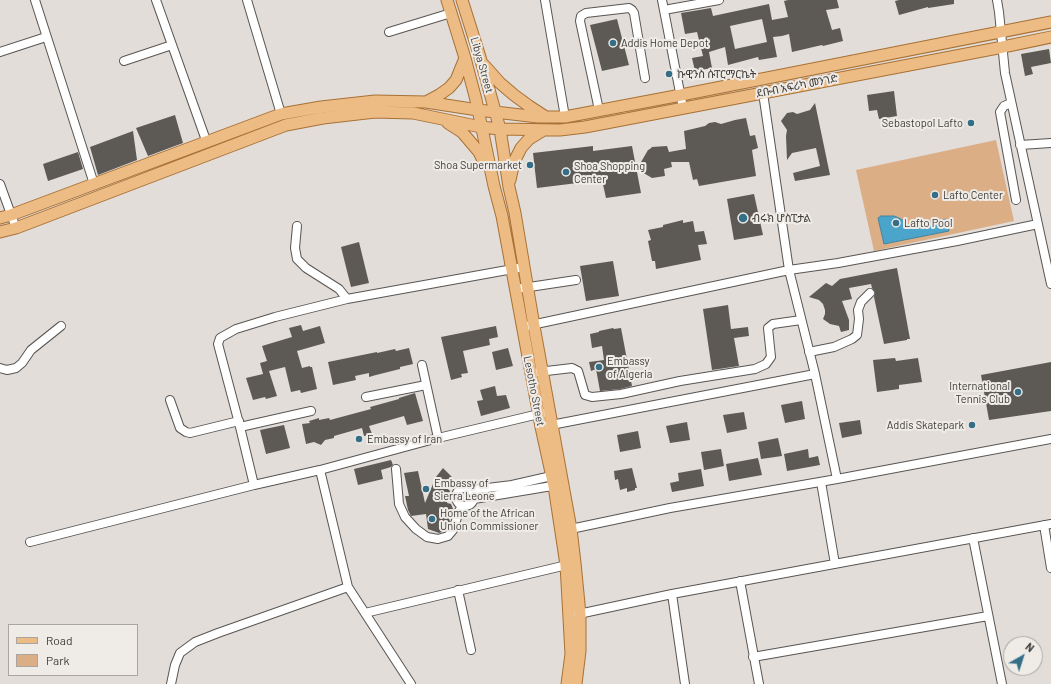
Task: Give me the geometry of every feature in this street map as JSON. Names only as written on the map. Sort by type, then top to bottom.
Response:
[{"type":"main road","name":"Libya Street","points":[[447,0],[465,58],[477,105]]},
{"type":"main road","name":"Libya Street","points":[[462,0],[482,63],[500,129]]},
{"type":"main road","name":"ደቡብ አፍሪካ መንገድ","points":[[5,217],[207,143],[281,114],[321,107],[375,101],[477,105],[495,112],[538,117],[565,116],[681,95],[1051,22]]},
{"type":"main road","name":"ደቡብ አፍሪካ መንገድ","points":[[0,232],[16,228],[184,163],[286,126],[323,118],[375,112],[413,113],[481,127],[542,131],[560,130],[585,127],[1051,37]]},
{"type":"main road","points":[[426,102],[439,96],[449,88],[456,80],[465,58]]},
{"type":"main road","points":[[482,63],[500,83],[529,106],[546,117]]},
{"type":"main road","name":"Lesotho Street","points":[[477,105],[491,174],[502,216],[511,269],[528,326],[566,530],[571,564],[574,615],[580,651],[576,684]]},
{"type":"main road","points":[[442,119],[462,132],[479,152],[491,174]]},
{"type":"main road","name":"Lesotho Street","points":[[500,129],[527,287],[528,326]]},
{"type":"main road","points":[[509,187],[514,162],[521,148],[529,139],[542,131]]},
{"type":"main road","name":"Lesotho Street","points":[[567,684],[574,615]]},
{"type":"street","points":[[35,0],[94,184]]},
{"type":"street","points":[[156,0],[207,143]]},
{"type":"street","points":[[247,0],[281,114]]},
{"type":"street","points":[[545,0],[565,116]]},
{"type":"street","points":[[662,0],[683,108]]},
{"type":"street","points":[[664,10],[719,0]]},
{"type":"street","points":[[997,0],[1005,74],[1051,284]]},
{"type":"street","points":[[599,110],[580,21],[582,16],[586,13],[629,8],[632,10],[634,13],[645,78]]},
{"type":"street","points":[[389,32],[451,13]]},
{"type":"street","points":[[0,52],[46,37]]},
{"type":"street","points":[[124,61],[172,45]]},
{"type":"street","points":[[763,93],[789,270],[815,374],[837,480]]},
{"type":"street","points":[[1011,103],[1004,106],[1000,112],[1016,200]]},
{"type":"street","points":[[1020,145],[1051,143]]},
{"type":"street","points":[[0,184],[5,217],[16,228]]},
{"type":"street","points":[[528,326],[789,270],[957,241],[1038,224]]},
{"type":"street","points":[[297,226],[295,248],[297,259],[306,268],[339,289],[347,299]]},
{"type":"street","points":[[254,485],[240,424],[218,344],[220,338],[236,329],[274,316],[347,299],[524,267]]},
{"type":"street","points":[[516,289],[576,280]]},
{"type":"street","points":[[809,352],[834,347],[852,339],[857,335],[859,319],[858,310],[861,302],[870,293]]},
{"type":"street","points":[[536,372],[572,368],[578,372],[585,395],[592,397],[621,394],[680,380],[755,369],[766,364],[770,357],[768,328],[773,324],[801,320]]},
{"type":"street","points":[[0,368],[7,370],[16,368],[22,363],[31,350],[60,326]]},
{"type":"street","points":[[422,365],[438,438]]},
{"type":"street","points":[[546,426],[815,374]]},
{"type":"street","points":[[366,397],[426,385]]},
{"type":"street","points":[[170,400],[180,428],[190,433],[310,411]]},
{"type":"street","points":[[30,542],[254,485],[320,470],[438,438],[544,413]]},
{"type":"street","points":[[566,530],[670,508],[837,480],[1051,439]]},
{"type":"street","points":[[396,469],[399,504],[405,517],[416,529],[427,537],[438,539],[448,536],[453,530],[462,506]]},
{"type":"street","points":[[320,470],[348,587],[410,684]]},
{"type":"street","points":[[557,480],[474,499],[468,506],[462,506],[457,503],[455,497],[460,489],[463,488],[471,490],[512,484],[557,480]]},
{"type":"street","points":[[821,482],[835,564]]},
{"type":"street","points":[[471,490],[474,495],[474,499]]},
{"type":"street","points":[[574,615],[672,594],[1048,524],[1051,568]]},
{"type":"street","points":[[973,538],[1002,684]]},
{"type":"street","points":[[366,613],[571,564]]},
{"type":"street","points":[[740,581],[759,684]]},
{"type":"street","points":[[171,684],[175,665],[180,653],[195,642],[348,587]]},
{"type":"street","points":[[458,590],[471,650]]},
{"type":"street","points":[[672,594],[685,684]]},
{"type":"street","points":[[753,657],[988,616]]},
{"type":"green space","name":"Lafto Center","points":[[996,140],[1014,221],[874,251],[856,170]]},
{"type":"water","points":[[881,216],[894,216],[906,222],[909,226],[947,219],[949,231],[884,244],[878,218]]},
{"type":"building","points":[[837,0],[839,8],[826,10],[832,30],[840,28],[843,41],[792,52],[789,34],[773,37],[777,57],[759,60],[758,57],[728,65],[725,47],[709,52],[712,68],[695,71],[692,58],[703,56],[697,32],[685,34],[681,13],[711,8],[713,16],[769,4],[772,20],[788,17],[784,1]],"holes":[[[762,19],[767,42],[735,49],[730,26]]]},
{"type":"building","points":[[954,0],[954,4],[928,7],[899,15],[895,1]]},
{"type":"building","points":[[617,19],[629,65],[602,71],[590,25]]},
{"type":"building","points":[[1049,49],[1051,63],[1031,67],[1033,74],[1025,76],[1021,54]]},
{"type":"building","points":[[894,91],[897,116],[879,119],[877,110],[869,111],[867,95]]},
{"type":"building","points":[[815,103],[830,175],[795,181],[793,173],[820,166],[816,148],[792,153],[787,160],[787,130],[781,121],[787,113],[793,112],[797,114],[810,110]]},
{"type":"building","points":[[175,115],[183,143],[148,156],[136,128]]},
{"type":"building","points":[[746,118],[750,136],[755,135],[758,148],[752,150],[756,176],[699,186],[697,179],[693,180],[689,162],[671,162],[672,167],[664,169],[665,176],[652,178],[637,169],[648,150],[652,147],[667,146],[669,152],[686,149],[684,131],[705,126],[709,123],[715,122],[721,124]]},
{"type":"building","points":[[133,131],[137,160],[98,175],[90,147]]},
{"type":"building","points":[[593,146],[593,151],[632,146],[641,193],[606,198],[602,180],[537,188],[533,153]]},
{"type":"building","points":[[78,152],[83,169],[48,181],[43,164]]},
{"type":"building","name":"ብሩክ ሆስፒታል","points":[[754,194],[763,235],[734,240],[727,199]]},
{"type":"building","points":[[683,220],[683,223],[693,221],[695,232],[704,231],[707,244],[698,245],[701,260],[656,269],[655,261],[652,261],[648,241],[651,240],[648,230],[663,227],[663,225]]},
{"type":"building","points":[[359,242],[369,283],[351,287],[341,247]]},
{"type":"building","points":[[613,261],[619,296],[586,301],[580,266]]},
{"type":"building","points":[[897,268],[910,339],[907,340],[884,344],[874,297],[875,292],[871,284],[849,288],[852,299],[842,301],[849,320],[849,330],[841,332],[839,326],[830,324],[823,319],[825,310],[823,304],[819,300],[809,297],[826,283],[832,286],[840,279]]},
{"type":"building","points":[[728,305],[731,329],[748,327],[749,336],[734,338],[739,366],[712,370],[703,309]]},
{"type":"building","points":[[301,325],[303,331],[320,326],[325,343],[297,351],[302,368],[312,367],[317,389],[301,393],[300,390],[291,392],[285,367],[269,371],[277,396],[253,400],[246,378],[263,374],[260,363],[267,361],[262,346],[292,337],[289,328]]},
{"type":"building","points":[[496,326],[498,337],[489,339],[490,345],[463,351],[468,373],[461,374],[462,377],[451,380],[441,337]]},
{"type":"building","points":[[613,328],[621,328],[632,386],[600,391],[596,369],[591,371],[589,362],[604,360],[602,346],[592,348],[590,334]]},
{"type":"building","points":[[409,348],[413,364],[369,377],[369,373],[355,376],[356,380],[333,385],[328,362],[377,352],[395,349],[396,351]]},
{"type":"building","points":[[508,348],[513,366],[496,370],[492,352]]},
{"type":"building","points":[[895,358],[896,361],[918,358],[922,382],[899,385],[899,389],[877,392],[873,360]]},
{"type":"building","name":"International Tennis Club","points":[[1051,362],[1051,411],[989,420],[981,375]]},
{"type":"building","points":[[495,386],[497,396],[506,395],[510,408],[481,416],[477,401],[483,400],[480,390]]},
{"type":"building","points":[[415,393],[423,421],[407,425],[404,416],[369,426],[372,434],[364,436],[362,428],[334,436],[334,438],[325,440],[321,445],[314,442],[306,444],[302,424],[310,423],[309,421],[319,418],[319,420],[329,418],[330,420],[371,409],[370,407]]},
{"type":"building","points":[[802,401],[805,419],[785,423],[781,405]]},
{"type":"building","points":[[744,412],[747,429],[727,433],[723,415]]},
{"type":"building","points":[[860,420],[862,434],[842,438],[839,423]]},
{"type":"building","points":[[687,422],[690,440],[670,443],[666,426]]},
{"type":"building","points":[[284,425],[290,448],[266,454],[260,430]]},
{"type":"building","points":[[638,431],[641,448],[620,452],[617,435]]},
{"type":"building","points":[[778,438],[782,456],[761,459],[758,442]]},
{"type":"building","points":[[721,449],[724,466],[704,470],[701,452]]},
{"type":"building","points":[[808,449],[809,458],[818,456],[820,465],[787,471],[784,454]]},
{"type":"building","points":[[758,458],[762,475],[729,481],[726,464]]},
{"type":"building","points":[[391,460],[393,465],[391,467],[381,470],[383,479],[358,485],[354,469]]},
{"type":"building","points":[[443,468],[452,477],[444,485],[450,491],[447,503],[451,504],[453,509],[447,511],[450,522],[448,527],[445,531],[439,533],[428,529],[426,514],[411,516],[405,496],[409,496],[404,473],[418,471],[425,503],[436,477]]},
{"type":"building","points":[[632,468],[637,488],[627,492],[627,488],[620,490],[618,479],[615,480],[614,471]]},
{"type":"building","points":[[701,469],[704,486],[672,492],[670,483],[679,481],[678,473]]},
{"type":"place","name":"Addis Home Depot","points":[[613,43]]},
{"type":"place","name":"ኩዊንስ ሱፐርማርኬት","points":[[669,74]]},
{"type":"place","name":"Sebastopol Lafto","points":[[971,123]]},
{"type":"place","name":"Shoa Supermarket","points":[[530,165]]},
{"type":"place","name":"Shoa Shopping Center","points":[[566,172]]},
{"type":"place","name":"Lafto Center","points":[[935,195]]},
{"type":"place","name":"ብሩክ ሆስፒታል","points":[[743,218]]},
{"type":"place","name":"Lafto Pool","points":[[896,223]]},
{"type":"place","name":"Embassy of Algeria","points":[[599,367]]},
{"type":"place","name":"International Tennis Club","points":[[1018,392]]},
{"type":"place","name":"Addis Skatepark","points":[[972,425]]},
{"type":"place","name":"Embassy of Iran","points":[[359,439]]},
{"type":"place","name":"Embassy of Sierra Leone","points":[[426,489]]},
{"type":"place","name":"Home of the African Union Commissioner","points":[[432,519]]}]
